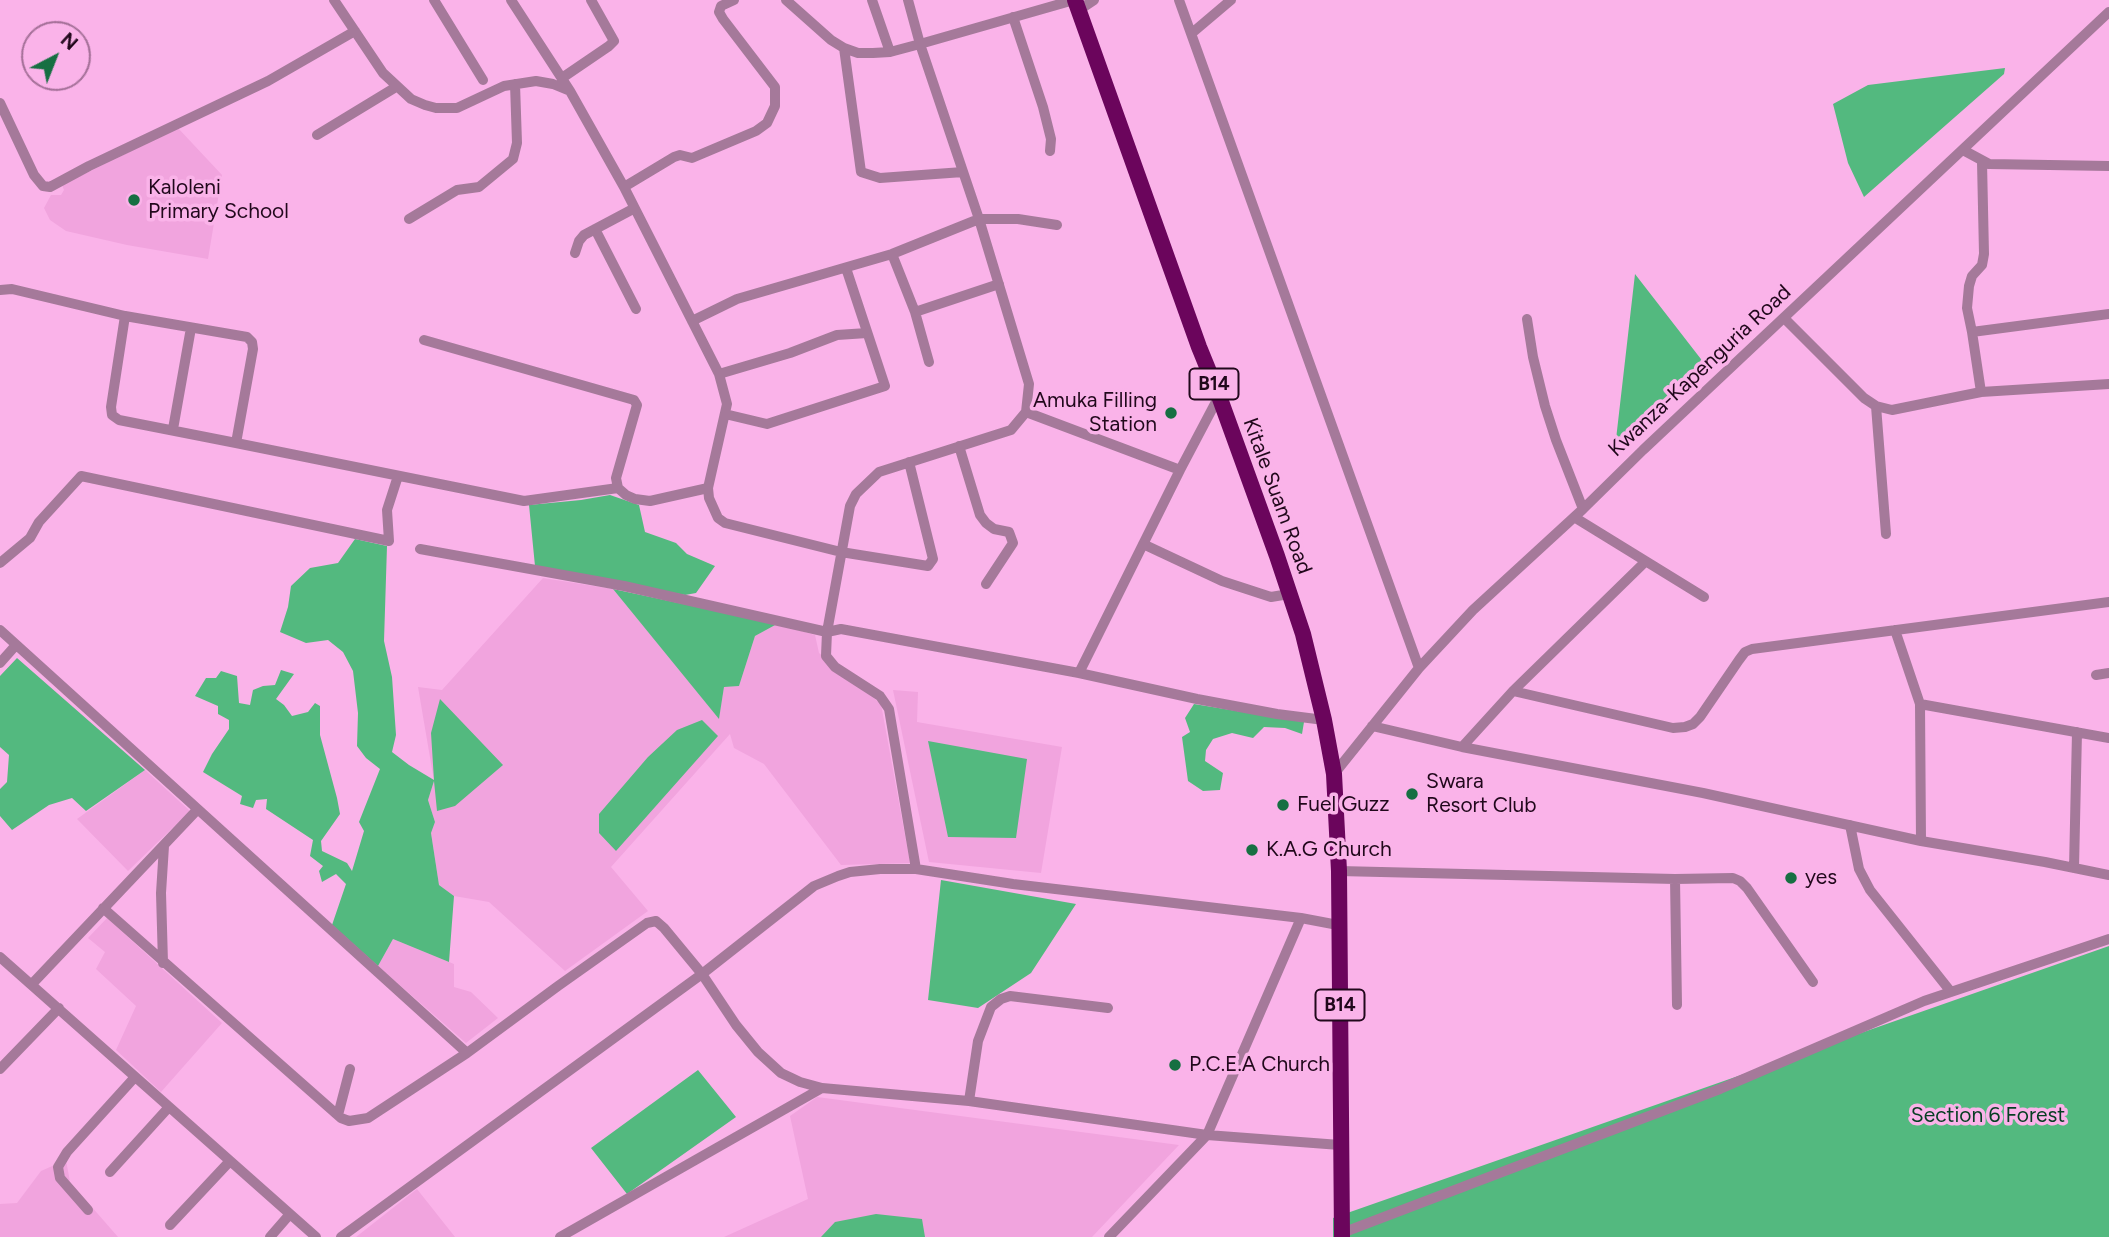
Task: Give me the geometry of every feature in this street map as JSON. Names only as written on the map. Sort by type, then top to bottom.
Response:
[{"type":"highway","name":"Kitale Suam Road","points":[[1076,3],[1303,634],[1334,774]]},
{"type":"highway","name":"B14","points":[[1334,774],[1339,871],[1342,1235]]},
{"type":"street","points":[[334,0],[383,74],[411,99],[425,105],[457,108],[504,86],[536,81],[570,91]]},
{"type":"street","points":[[434,0],[483,80]]},
{"type":"street","points":[[511,0],[570,91],[624,187],[719,374],[727,404],[708,488],[714,512],[725,523],[841,552],[923,566],[931,564],[933,559],[909,462]]},
{"type":"street","points":[[562,78],[614,41],[591,0]]},
{"type":"street","points":[[786,0],[796,5],[844,48],[858,53],[890,52],[1013,18],[1094,0]]},
{"type":"street","points":[[872,0],[890,52]]},
{"type":"street","points":[[908,0],[1028,376],[1026,412],[1011,430],[879,472],[856,494],[850,506],[827,632],[827,656],[835,667],[880,696],[890,709],[916,869]]},
{"type":"street","points":[[1179,0],[1419,668]]},
{"type":"street","points":[[1192,33],[1231,0]]},
{"type":"street","points":[[624,187],[674,157],[680,155],[692,158],[756,131],[767,123],[775,106],[775,87],[719,12],[728,1]]},
{"type":"street","name":"Kwanza-Kapenguria Road","points":[[1334,774],[1419,668],[1473,610],[2109,12]]},
{"type":"street","points":[[1013,18],[1044,107],[1051,139],[1050,151]]},
{"type":"street","points":[[0,103],[34,174],[43,186],[50,187],[268,81],[355,31]]},
{"type":"street","points":[[844,48],[862,172],[880,178],[963,172]]},
{"type":"street","points":[[409,219],[457,190],[475,189],[513,159],[517,143],[515,84]]},
{"type":"street","points":[[317,135],[396,86]]},
{"type":"street","points":[[1963,150],[1982,162],[2000,165],[2109,166]]},
{"type":"street","points":[[1981,392],[1967,308],[1972,276],[1982,265],[1984,254],[1982,162]]},
{"type":"street","points":[[575,253],[579,241],[595,229],[633,209]]},
{"type":"street","points":[[692,321],[737,299],[892,254],[979,219],[1018,219],[1057,225]]},
{"type":"street","points":[[595,229],[636,309]]},
{"type":"street","points":[[892,254],[915,312],[929,362]]},
{"type":"street","points":[[725,414],[767,424],[885,386],[846,268]]},
{"type":"street","points":[[915,312],[999,284]]},
{"type":"street","points":[[0,290],[12,289],[125,316],[247,337],[252,342],[236,443]]},
{"type":"street","points":[[1972,332],[2109,314]]},
{"type":"street","points":[[125,316],[111,407],[112,415],[119,420],[524,501],[618,488]]},
{"type":"street","points":[[1784,318],[1864,398],[1892,410],[1981,392],[2109,384]]},
{"type":"street","points":[[1527,320],[1545,406],[1579,513],[1645,562],[1704,597]]},
{"type":"street","points":[[173,429],[191,328]]},
{"type":"street","points":[[719,374],[790,353],[837,335],[867,333]]},
{"type":"street","points":[[424,340],[634,400],[637,405],[615,478],[618,488],[635,499],[650,501],[708,488]]},
{"type":"street","points":[[1079,673],[1219,397]]},
{"type":"street","points":[[1876,405],[1886,534]]},
{"type":"street","points":[[1026,412],[1180,470]]},
{"type":"street","points":[[959,446],[980,515],[994,529],[1009,532],[1013,543],[986,584]]},
{"type":"street","points":[[0,563],[30,538],[38,522],[81,476],[389,541],[387,510],[398,476]]},
{"type":"street","points":[[1143,544],[1222,582],[1270,597],[1289,594]]},
{"type":"street","points":[[420,549],[624,586],[827,632],[841,629],[1079,673],[1197,699],[1324,720]]},
{"type":"street","points":[[1462,747],[1513,691],[1645,562]]},
{"type":"street","points":[[1513,691],[1673,728],[1685,727],[1700,717],[1745,652],[1752,649],[2109,602]]},
{"type":"street","points":[[0,630],[467,1054]]},
{"type":"street","points":[[1895,630],[1920,704],[1921,841]]},
{"type":"street","points":[[0,663],[16,645]]},
{"type":"street","points":[[2096,675],[2109,673]]},
{"type":"street","points":[[1920,704],[2109,738]]},
{"type":"street","points":[[1373,726],[1462,747],[1703,793],[1921,841],[2109,875]]},
{"type":"street","points":[[2074,868],[2077,732]]},
{"type":"street","points":[[32,984],[197,810]]},
{"type":"street","points":[[1850,825],[1859,869],[1870,890],[1951,992]]},
{"type":"street","points":[[163,962],[161,893],[164,846]]},
{"type":"street","points":[[341,1237],[702,974],[814,886],[850,872],[916,869],[1013,884],[1301,918],[1338,925]]},
{"type":"street","points":[[1339,871],[1675,879],[1722,877],[1740,881],[1813,982]]},
{"type":"street","points":[[1675,879],[1676,1005]]},
{"type":"street","points":[[103,908],[338,1115],[349,1121],[368,1118],[467,1054],[652,921],[659,922],[702,974],[736,1025],[758,1052],[781,1073],[800,1082],[822,1088],[969,1101],[1207,1135],[1340,1145]]},
{"type":"street","points":[[1109,1237],[1207,1135],[1301,918]]},
{"type":"street","points":[[1342,1235],[1720,1089],[1924,1001],[2109,939]]},
{"type":"street","points":[[2,962],[32,984],[316,1237]]},
{"type":"street","points":[[969,1101],[978,1041],[991,1007],[1001,999],[1010,996],[1108,1007]]},
{"type":"street","points":[[0,1069],[58,1008]]},
{"type":"street","points":[[338,1115],[350,1069]]},
{"type":"street","points":[[88,1210],[60,1178],[58,1167],[66,1152],[135,1077]]},
{"type":"street","points":[[560,1237],[822,1088]]},
{"type":"street","points":[[110,1172],[169,1107]]},
{"type":"street","points":[[170,1225],[230,1160]]},
{"type":"street","points":[[270,1237],[290,1214]]},
{"type":"shaded area","points":[[178,128],[222,175],[208,259],[66,231],[50,220],[44,208],[51,195],[61,195],[64,190],[62,185]]},
{"type":"shaded area","points":[[543,578],[613,589],[719,718],[724,687],[739,686],[755,636],[777,624],[815,635],[819,653],[881,704],[910,863],[841,865],[764,764],[734,748],[730,734],[611,867],[648,911],[565,971],[489,902],[454,896],[439,885],[431,833],[435,822],[428,800],[434,781],[418,687],[442,690]]},
{"type":"shaded area","points":[[893,690],[918,692],[917,722],[1062,747],[1041,873],[929,862]]},
{"type":"shaded area","points":[[145,770],[190,811],[128,871],[77,819]]},
{"type":"shaded area","points":[[107,918],[222,1023],[161,1092],[116,1050],[136,1006],[96,969],[105,952],[88,938]]},
{"type":"shaded area","points":[[393,939],[454,964],[454,987],[471,992],[498,1018],[466,1043],[378,966]]},
{"type":"shaded area","points":[[817,1097],[1179,1145],[1092,1237],[724,1237],[808,1199],[790,1116]]},
{"type":"shaded area","points":[[66,1160],[70,1182],[118,1237],[0,1237],[0,1204],[17,1203],[41,1171]]},
{"type":"shaded area","points":[[417,1189],[455,1237],[356,1237]]},
{"type":"green space","points":[[2005,68],[2004,74],[1864,197],[1848,163],[1833,104],[1868,85]]},
{"type":"green space","points":[[1635,274],[1704,363],[1615,448]]},
{"type":"green space","points":[[610,495],[639,505],[645,532],[676,543],[687,554],[715,566],[696,593],[685,595],[535,566],[529,505]]},
{"type":"green space","points":[[355,539],[387,546],[384,641],[392,677],[396,735],[392,752],[434,780],[431,733],[440,699],[503,765],[455,806],[437,811],[434,781],[428,800],[435,822],[431,833],[439,885],[454,896],[449,962],[393,939],[378,966],[332,925],[346,884],[336,874],[322,882],[319,871],[323,866],[310,856],[313,840],[266,809],[267,799],[256,800],[253,808],[240,804],[242,796],[203,772],[229,729],[229,720],[218,714],[218,706],[195,696],[206,678],[216,678],[221,671],[237,676],[239,703],[250,705],[253,690],[275,685],[281,670],[294,674],[276,699],[292,716],[308,712],[315,703],[320,706],[320,735],[340,814],[321,841],[322,851],[347,863],[352,871],[364,831],[359,822],[380,769],[366,758],[357,746],[358,713],[353,671],[343,652],[328,640],[306,643],[280,632],[291,586],[310,568],[338,563]]},
{"type":"green space","points":[[613,589],[777,624],[755,636],[739,686],[724,687],[719,719]]},
{"type":"green space","points":[[17,658],[145,770],[86,811],[72,798],[49,805],[12,830],[0,816],[0,789],[7,782],[9,755],[0,747],[0,676]]},
{"type":"green space","points":[[1194,704],[1304,722],[1302,734],[1285,728],[1264,727],[1253,738],[1232,733],[1213,739],[1206,750],[1205,761],[1223,773],[1220,790],[1203,791],[1188,781],[1182,737],[1190,732],[1185,718]]},
{"type":"green space","points":[[702,720],[718,736],[616,851],[599,833],[599,814],[648,757],[677,730]]},
{"type":"green space","points":[[928,741],[1027,759],[1016,838],[948,837]]},
{"type":"green space","points":[[941,880],[1076,904],[1031,973],[978,1008],[928,1000]]},
{"type":"green space","name":"Section 6 Forest","points":[[2109,946],[2109,1237],[1333,1237],[1333,1218]]},
{"type":"green space","points":[[698,1070],[736,1117],[627,1194],[591,1148]]},
{"type":"green space","points":[[876,1214],[922,1219],[925,1237],[821,1237],[835,1222]]},
{"type":"place","name":"Kaloleni Primary School","points":[[134,200]]},
{"type":"place","name":"Amuka Filling Station","points":[[1171,413]]},
{"type":"place","name":"Swara Resort Club","points":[[1412,794]]},
{"type":"place","name":"Fuel Guzz","points":[[1283,805]]},
{"type":"place","name":"K.A.G Church","points":[[1252,850]]},
{"type":"place","name":"yes","points":[[1791,878]]},
{"type":"place","name":"P.C.E.A Church","points":[[1175,1065]]}]
